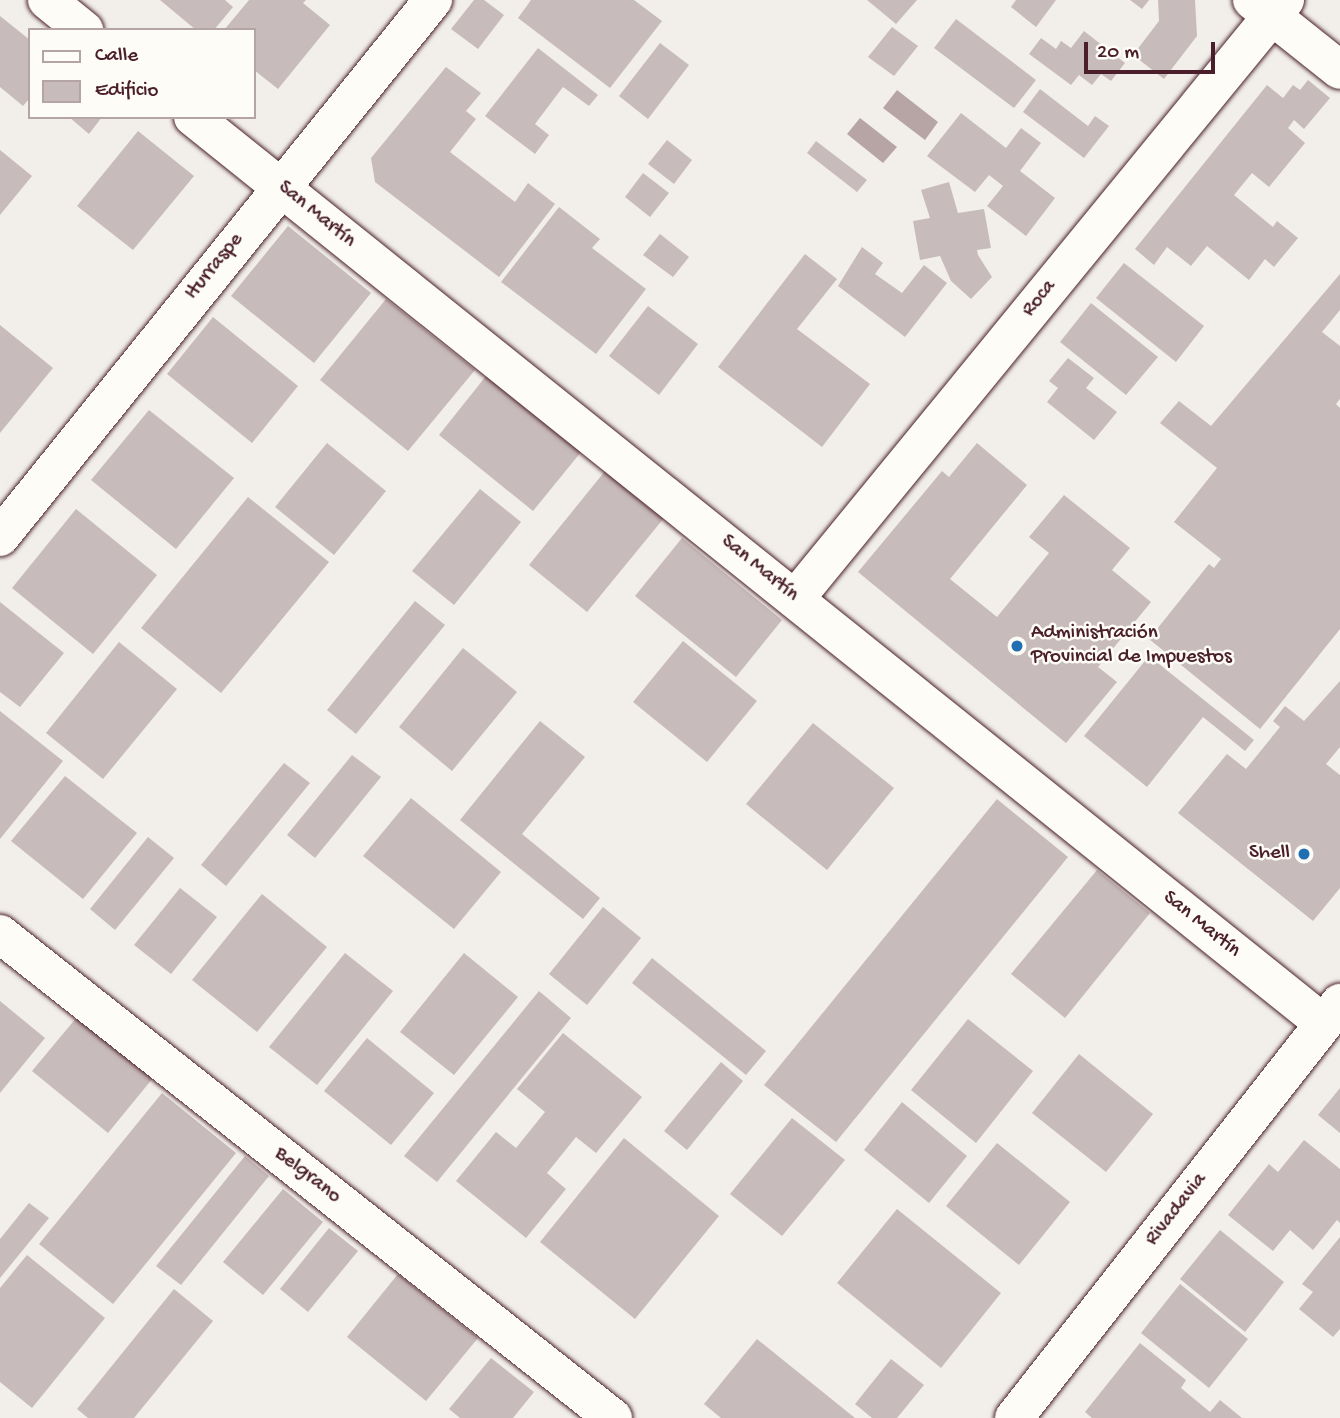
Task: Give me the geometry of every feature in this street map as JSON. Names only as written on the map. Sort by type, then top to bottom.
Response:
[{"type":"street","points":[[47,0],[82,28]]},
{"type":"street","name":"Iturraspe","points":[[0,537],[433,0]]},
{"type":"street","points":[[1270,5],[1340,70]]},
{"type":"street","name":"Roca","points":[[795,599],[1270,5]]},
{"type":"street","name":"San Martín","points":[[195,119],[795,599],[1332,1013]]},
{"type":"street","name":"Belgrano","points":[[0,934],[613,1418]]},
{"type":"street","name":"Rivadavia","points":[[1014,1418],[1332,1013]]},
{"type":"shaded area","points":[[897,90],[938,122],[925,140],[883,108]]},
{"type":"shaded area","points":[[860,118],[897,147],[883,163],[847,134]]},
{"type":"building","points":[[160,0],[225,0],[233,7],[216,28],[194,28]]},
{"type":"building","points":[[249,0],[306,0],[303,3],[330,25],[278,89],[256,72],[256,28],[226,28]]},
{"type":"building","points":[[474,0],[484,0],[504,15],[478,49],[451,29]]},
{"type":"building","points":[[531,0],[634,0],[662,21],[610,88],[518,18]]},
{"type":"building","points":[[867,0],[917,0],[896,24]]},
{"type":"building","points":[[1016,0],[1056,0],[1036,27],[1011,7]]},
{"type":"building","points":[[1130,0],[1149,0],[1142,9]]},
{"type":"building","points":[[1158,0],[1195,0],[1197,36],[1164,79],[1133,55],[1159,21]]},
{"type":"building","points":[[0,16],[28,38],[28,100],[23,106],[0,87]]},
{"type":"building","points":[[956,19],[1036,80],[1014,108],[934,48]]},
{"type":"building","points":[[892,27],[918,46],[894,76],[868,57]]},
{"type":"building","points":[[1084,31],[1125,63],[1111,81],[1101,74],[1092,85],[1079,75],[1071,85],[1029,54],[1041,38],[1056,49],[1061,41],[1071,48]]},
{"type":"building","points":[[660,43],[689,65],[648,119],[619,96]]},
{"type":"building","points":[[538,48],[598,95],[589,106],[563,87],[535,124],[549,135],[535,154],[485,116]]},
{"type":"building","points":[[446,67],[481,93],[466,111],[476,119],[450,152],[515,202],[528,183],[555,204],[499,277],[375,182],[371,158]]},
{"type":"building","points":[[1308,80],[1330,98],[1304,129],[1294,120],[1288,128],[1305,143],[1269,187],[1252,173],[1234,195],[1273,227],[1277,221],[1298,238],[1274,267],[1265,259],[1249,280],[1207,246],[1191,266],[1167,247],[1154,265],[1135,249],[1267,85],[1283,98],[1293,85],[1300,90]]},
{"type":"building","points":[[1040,89],[1088,126],[1095,116],[1109,126],[1084,158],[1023,112]]},
{"type":"building","points":[[961,113],[1006,148],[1021,128],[1041,143],[1020,171],[1055,198],[1026,236],[987,206],[1003,186],[989,175],[975,192],[927,156]]},
{"type":"building","points":[[71,119],[100,119],[89,134]]},
{"type":"building","points":[[138,131],[194,176],[133,250],[77,206]]},
{"type":"building","points":[[667,140],[692,160],[674,184],[648,164]]},
{"type":"building","points":[[816,141],[867,180],[857,192],[807,153]]},
{"type":"building","points":[[0,150],[32,176],[0,215]]},
{"type":"building","points":[[643,173],[669,193],[650,217],[625,197]]},
{"type":"building","points":[[949,182],[958,213],[984,209],[991,248],[977,250],[992,277],[971,299],[951,281],[940,256],[920,260],[913,221],[930,218],[921,190]]},
{"type":"building","points":[[559,207],[600,239],[592,248],[646,289],[596,354],[501,282]]},
{"type":"building","points":[[288,226],[371,293],[314,363],[231,296]]},
{"type":"building","points":[[660,234],[689,257],[673,277],[643,255]]},
{"type":"building","points":[[862,247],[883,263],[875,274],[902,293],[924,265],[947,283],[905,337],[838,286]]},
{"type":"building","points":[[805,254],[837,279],[797,329],[870,384],[822,447],[718,367]]},
{"type":"building","points":[[1124,263],[1204,326],[1176,362],[1096,298]]},
{"type":"building","points":[[1340,274],[1340,310],[1322,332],[1340,346],[1340,399],[1336,404],[1340,408],[1340,629],[1260,729],[1149,639],[1209,564],[1214,568],[1221,559],[1174,522],[1217,468],[1160,423],[1179,401],[1211,426]]},
{"type":"building","points":[[386,299],[475,370],[408,451],[320,380]]},
{"type":"building","points":[[1091,303],[1158,357],[1126,395],[1060,342]]},
{"type":"building","points":[[648,306],[698,344],[659,395],[609,356]]},
{"type":"building","points":[[213,317],[298,386],[252,443],[167,374]]},
{"type":"building","points":[[0,325],[53,368],[0,433]]},
{"type":"building","points":[[1068,358],[1094,378],[1086,388],[1117,412],[1094,440],[1047,402],[1058,388],[1049,381]]},
{"type":"building","points":[[486,376],[581,452],[533,511],[439,435]]},
{"type":"building","points":[[149,410],[234,478],[176,549],[91,480]]},
{"type":"building","points":[[327,443],[386,491],[334,555],[275,507]]},
{"type":"building","points":[[977,443],[1027,485],[950,579],[997,617],[1049,553],[1029,537],[1064,495],[1130,548],[1112,570],[1151,602],[1098,667],[1117,682],[1066,743],[858,572],[942,471],[949,477]]},
{"type":"building","points":[[605,471],[664,518],[587,612],[529,565]]},
{"type":"building","points":[[480,489],[521,522],[454,605],[412,571]]},
{"type":"building","points":[[248,497],[329,562],[221,693],[141,628]]},
{"type":"building","points":[[76,509],[157,575],[93,654],[12,588]]},
{"type":"building","points":[[682,538],[782,620],[736,677],[635,596]]},
{"type":"building","points":[[415,601],[445,625],[356,734],[327,710]]},
{"type":"building","points":[[0,602],[64,653],[20,707],[0,692]]},
{"type":"building","points":[[683,641],[757,701],[707,762],[633,702]]},
{"type":"building","points":[[119,642],[177,689],[103,779],[46,733]]},
{"type":"building","points":[[463,648],[517,692],[452,771],[399,727]]},
{"type":"building","points":[[1149,656],[1254,740],[1245,751],[1203,717],[1147,787],[1084,736]]},
{"type":"building","points":[[1340,681],[1340,747],[1326,764],[1340,775],[1340,888],[1313,921],[1178,813],[1227,754],[1246,769],[1280,727],[1273,721],[1285,706],[1304,721]]},
{"type":"building","points":[[0,711],[63,761],[0,839]]},
{"type":"building","points":[[540,721],[585,757],[522,834],[600,898],[583,919],[460,820]]},
{"type":"building","points":[[813,723],[894,788],[827,870],[746,804]]},
{"type":"building","points":[[352,755],[381,777],[315,858],[287,835]]},
{"type":"building","points":[[284,763],[310,783],[226,886],[201,865]]},
{"type":"building","points":[[65,776],[137,833],[83,899],[11,841]]},
{"type":"building","points":[[411,798],[501,872],[454,929],[363,856]]},
{"type":"building","points":[[997,799],[1068,857],[836,1142],[764,1085]]},
{"type":"building","points":[[148,837],[174,858],[115,930],[90,909]]},
{"type":"building","points":[[1097,870],[1150,913],[1065,1018],[1011,974]]},
{"type":"building","points":[[180,888],[217,917],[171,974],[134,945]]},
{"type":"building","points":[[262,894],[327,947],[257,1032],[192,980]]},
{"type":"building","points":[[603,907],[641,938],[587,1005],[549,974]]},
{"type":"building","points":[[345,953],[393,991],[317,1085],[269,1047]]},
{"type":"building","points":[[464,953],[518,997],[454,1075],[400,1032]]},
{"type":"building","points":[[652,958],[766,1051],[746,1075],[632,983]]},
{"type":"building","points":[[539,991],[571,1018],[437,1182],[404,1156]]},
{"type":"building","points":[[0,1001],[45,1038],[0,1093]]},
{"type":"building","points":[[77,1017],[153,1078],[108,1133],[32,1071]]},
{"type":"building","points":[[968,1019],[1033,1071],[976,1143],[911,1090]]},
{"type":"building","points":[[563,1033],[642,1097],[596,1153],[576,1137],[547,1173],[566,1189],[526,1238],[456,1181],[496,1132],[516,1148],[545,1112],[517,1089]]},
{"type":"building","points":[[367,1038],[434,1093],[391,1145],[324,1091]]},
{"type":"building","points":[[1079,1054],[1153,1114],[1106,1172],[1032,1113]]},
{"type":"building","points":[[721,1062],[743,1081],[687,1150],[664,1131]]},
{"type":"building","points":[[1340,1088],[1340,1133],[1318,1115]]},
{"type":"building","points":[[162,1093],[236,1153],[113,1304],[39,1244]]},
{"type":"building","points":[[902,1102],[967,1156],[929,1203],[864,1150]]},
{"type":"building","points":[[792,1118],[845,1160],[782,1236],[730,1194]]},
{"type":"building","points":[[624,1138],[719,1216],[635,1319],[540,1242]]},
{"type":"building","points":[[1304,1140],[1340,1169],[1340,1223],[1337,1220],[1313,1250],[1290,1230],[1273,1251],[1228,1215],[1269,1164],[1278,1172]]},
{"type":"building","points":[[997,1143],[1070,1202],[1019,1265],[946,1206]]},
{"type":"building","points":[[245,1156],[269,1176],[181,1285],[156,1266]]},
{"type":"building","points":[[283,1189],[323,1222],[263,1295],[223,1262]]},
{"type":"building","points":[[29,1203],[49,1218],[0,1278],[0,1239]]},
{"type":"building","points":[[897,1209],[1001,1293],[941,1368],[837,1283]]},
{"type":"building","points":[[329,1228],[358,1251],[308,1312],[280,1289]]},
{"type":"building","points":[[1220,1230],[1284,1282],[1245,1332],[1180,1279]]},
{"type":"building","points":[[1340,1237],[1340,1329],[1333,1337],[1299,1309],[1313,1292],[1302,1284]]},
{"type":"building","points":[[27,1255],[105,1318],[32,1408],[0,1382],[0,1288]]},
{"type":"building","points":[[398,1274],[478,1338],[426,1401],[347,1337]]},
{"type":"building","points":[[1180,1284],[1248,1339],[1209,1388],[1141,1333]]},
{"type":"building","points":[[174,1289],[213,1321],[134,1418],[88,1418],[77,1409]]},
{"type":"building","points":[[757,1339],[855,1418],[721,1418],[704,1404]]},
{"type":"building","points":[[1140,1343],[1186,1380],[1181,1388],[1210,1412],[1220,1400],[1242,1418],[1092,1418],[1085,1412]]},
{"type":"building","points":[[491,1358],[534,1392],[513,1418],[460,1418],[449,1409]]},
{"type":"building","points":[[891,1359],[924,1385],[897,1418],[872,1418],[855,1404]]},
{"type":"place","name":"Administración Provincial de Impuestos","points":[[1017,646]]},
{"type":"place","name":"Shell","points":[[1304,854]]}]
